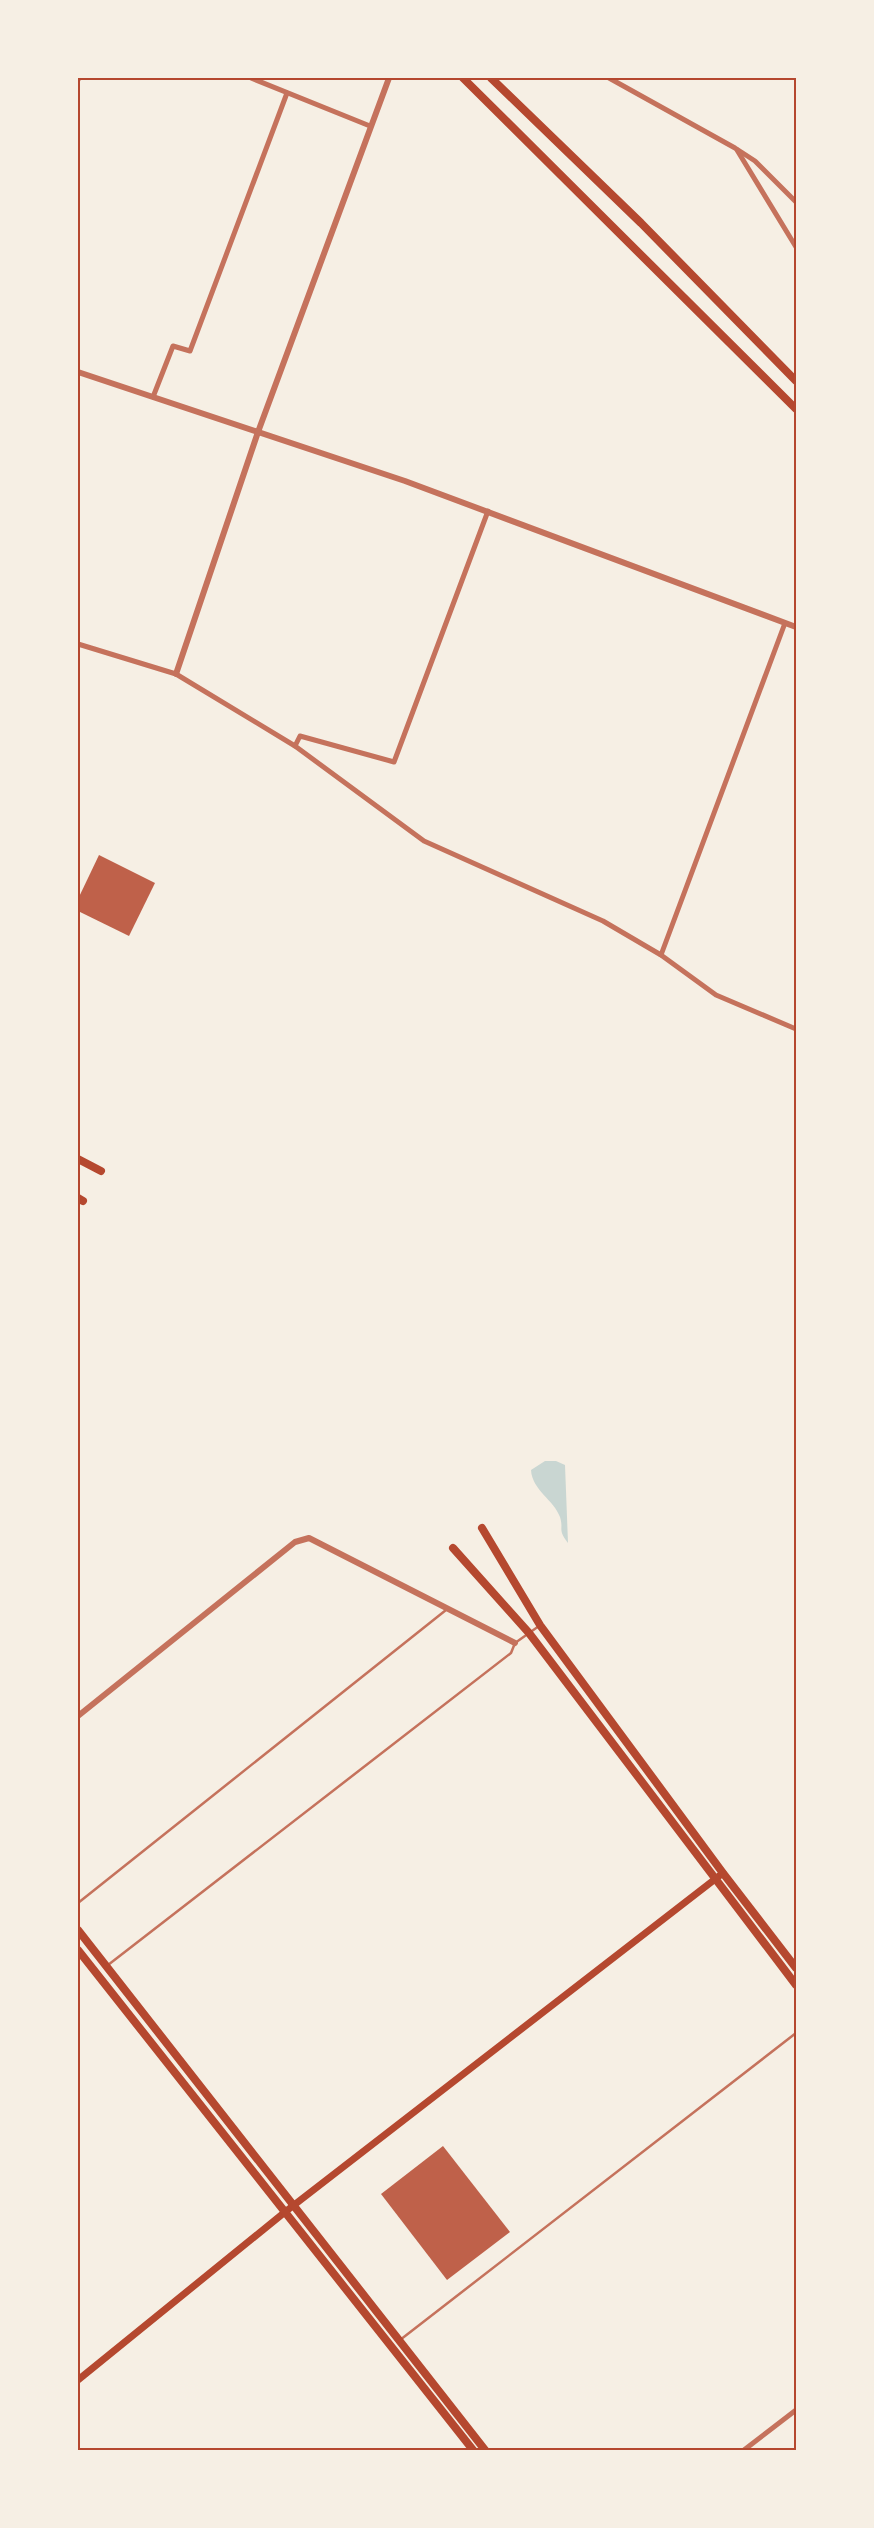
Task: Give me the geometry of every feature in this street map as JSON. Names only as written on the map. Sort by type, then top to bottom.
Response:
[{"type":"main road","points":[[463,78],[796,409]]},
{"type":"main road","points":[[491,78],[636,219],[796,380]]},
{"type":"main road","points":[[78,1159],[101,1171]]},
{"type":"main road","points":[[482,1528],[540,1625],[723,1873],[796,1968]]},
{"type":"main road","points":[[453,1548],[529,1633],[796,1985]]},
{"type":"main road","points":[[78,2380],[285,2212],[723,1873]]},
{"type":"main road","points":[[78,1930],[485,2450]]},
{"type":"main road","points":[[78,1950],[473,2450]]},
{"type":"street","points":[[251,78],[370,126]]},
{"type":"street","points":[[176,674],[258,432],[389,78]]},
{"type":"street","points":[[609,78],[755,161],[796,202]]},
{"type":"street","points":[[153,397],[173,346],[190,351],[287,93]]},
{"type":"street","points":[[735,148],[796,247]]},
{"type":"street","points":[[78,372],[488,511],[796,628]]},
{"type":"street","points":[[295,746],[300,736],[394,762],[488,511]]},
{"type":"street","points":[[661,955],[785,623]]},
{"type":"street","points":[[78,644],[176,674],[295,746],[424,841],[603,921],[661,955],[716,995],[796,1029]]},
{"type":"street","points":[[78,1716],[294,1542],[309,1538],[516,1643]]},
{"type":"street","points":[[744,2450],[796,2410]]},
{"type":"lane","points":[[78,1903],[447,1608]]},
{"type":"lane","points":[[106,1967],[511,1654],[516,1643],[540,1625]]},
{"type":"lane","points":[[399,2341],[796,2033]]},
{"type":"shaded area","points":[[545,1461],[556,1461],[565,1465],[568,1543],[562,1532],[561,1521],[557,1511],[532,1477],[531,1470]]},
{"type":"building","points":[[99,855],[155,883],[129,936],[78,911],[78,899]]},
{"type":"building","points":[[443,2146],[510,2232],[447,2280],[381,2194]]}]
